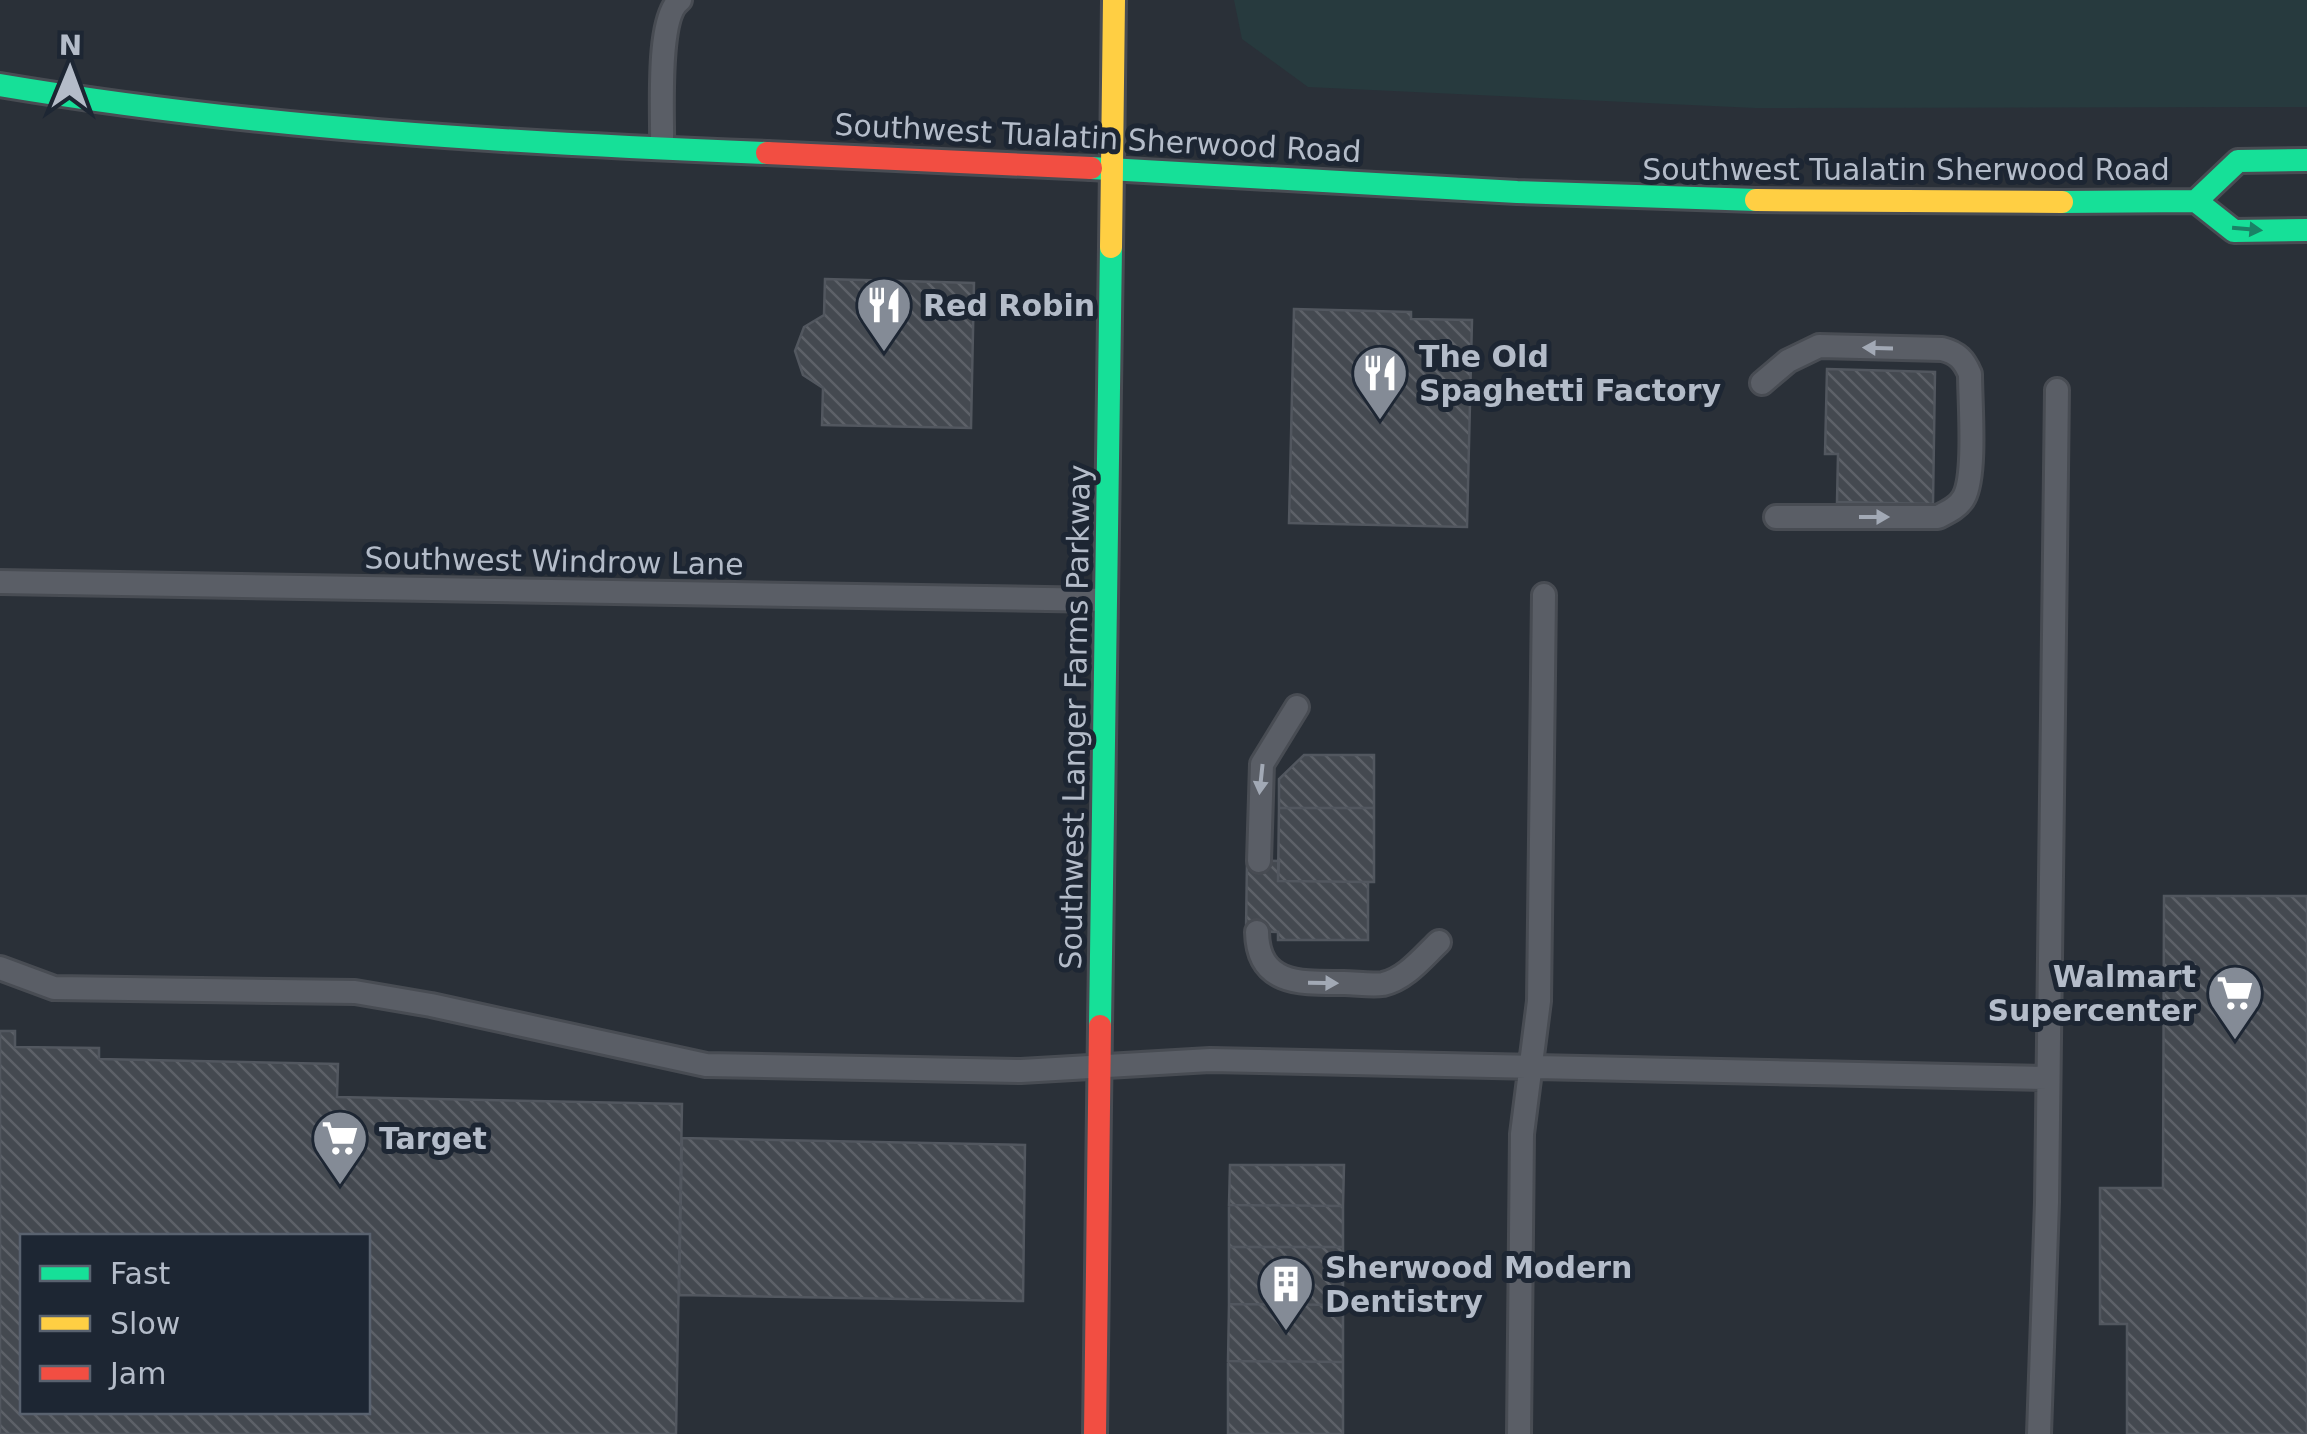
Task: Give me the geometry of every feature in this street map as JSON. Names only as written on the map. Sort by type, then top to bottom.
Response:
[{"type":"main road","name":"Southwest Langer Farms Parkway","points":[[1095,1434],[1114,0]]},
{"type":"main road","name":"Southwest Tualatin Sherwood Road","points":[[0,85],[166,111],[314,128],[1714,200],[2196,201],[2234,231],[2307,230]]},
{"type":"main road","name":"Southwest Tualatin Sherwood Road","points":[[2196,201],[2238,161],[2307,160]]},
{"type":"lane","points":[[662,146],[666,24],[674,4],[680,0]]},
{"type":"lane","points":[[1762,384],[1788,361],[1819,346],[1953,352],[1964,361],[1970,374],[1970,479],[1964,498],[1951,511],[1938,517],[1776,517]]},
{"type":"lane","points":[[2039,1434],[2047,1202],[2057,390]]},
{"type":"lane","name":"Southwest Windrow Lane","points":[[0,582],[1106,600]]},
{"type":"lane","points":[[1519,1434],[1522,1134],[1539,1002],[1544,595]]},
{"type":"lane","points":[[1259,860],[1262,764],[1298,707]]},
{"type":"lane","points":[[1258,932],[1265,962],[1279,976],[1298,983],[1383,984],[1406,973],[1439,942]]},
{"type":"lane","points":[[0,968],[54,988],[355,992],[706,1065],[1020,1071],[1210,1060],[2048,1078]]},
{"type":"green space","points":[[1234,0],[2307,0],[2307,107],[1755,108],[1308,87],[1242,39]]},
{"type":"building","name":"Red Robin","points":[[825,279],[974,283],[971,428],[822,425],[823,388],[803,375],[795,351],[804,327],[824,315]]},
{"type":"building","name":"The Old Spaghetti Factory","points":[[1294,309],[1411,312],[1411,319],[1472,320],[1467,527],[1289,523]]},
{"type":"building","points":[[1827,369],[1935,372],[1933,504],[1837,502],[1838,454],[1825,454]]},
{"type":"building","points":[[1304,755],[1374,755],[1374,808],[1279,808],[1279,779]]},
{"type":"building","points":[[1279,808],[1374,808],[1374,882],[1278,881]]},
{"type":"building","points":[[1247,860],[1279,861],[1278,881],[1368,882],[1368,940],[1278,940],[1278,932],[1246,931]]},
{"type":"building","name":"Walmart Supercenter","points":[[2164,896],[2307,896],[2307,1434],[2127,1434],[2127,1324],[2100,1324],[2100,1188],[2163,1188]]},
{"type":"building","name":"Target","points":[[0,1031],[15,1031],[15,1047],[99,1048],[99,1059],[338,1064],[337,1097],[682,1104],[676,1434],[0,1434]]},
{"type":"building","points":[[682,1138],[1025,1145],[1023,1301],[679,1295]]},
{"type":"building","points":[[1230,1165],[1344,1165],[1343,1206],[1229,1205]]},
{"type":"building","points":[[1229,1205],[1343,1206],[1343,1247],[1229,1247]]},
{"type":"building","points":[[1229,1247],[1343,1247],[1343,1305],[1229,1304]]},
{"type":"building","name":"Sherwood Modern Dentistry","points":[[1229,1304],[1343,1305],[1343,1362],[1228,1361]]},
{"type":"building","points":[[1228,1361],[1343,1362],[1343,1434],[1228,1434]]},
{"type":"traffic: fast","points":[[0,85],[287,123],[574,144],[767,153]]},
{"type":"traffic: fast","points":[[2196,201],[2238,161],[2307,160]]},
{"type":"traffic: fast","points":[[1091,168],[1517,192],[1756,200]]},
{"type":"traffic: fast","points":[[2062,202],[2196,201],[2234,231],[2307,230]]},
{"type":"traffic: fast","points":[[1100,1026],[1111,247]]},
{"type":"traffic: slow","points":[[1111,247],[1114,0]]},
{"type":"traffic: slow","points":[[1756,200],[2062,202]]},
{"type":"traffic: jam","points":[[767,153],[1091,168]]},
{"type":"traffic: jam","points":[[1095,1434],[1100,1026]]},
{"type":"place","name":"Red Robin","points":[[884,354]]},
{"type":"place","name":"The Old Spaghetti Factory","points":[[1380,422]]},
{"type":"place","name":"Walmart Supercenter","points":[[2235,1042]]},
{"type":"place","name":"Target","points":[[340,1187]]},
{"type":"place","name":"Sherwood Modern Dentistry","points":[[1286,1333]]}]
